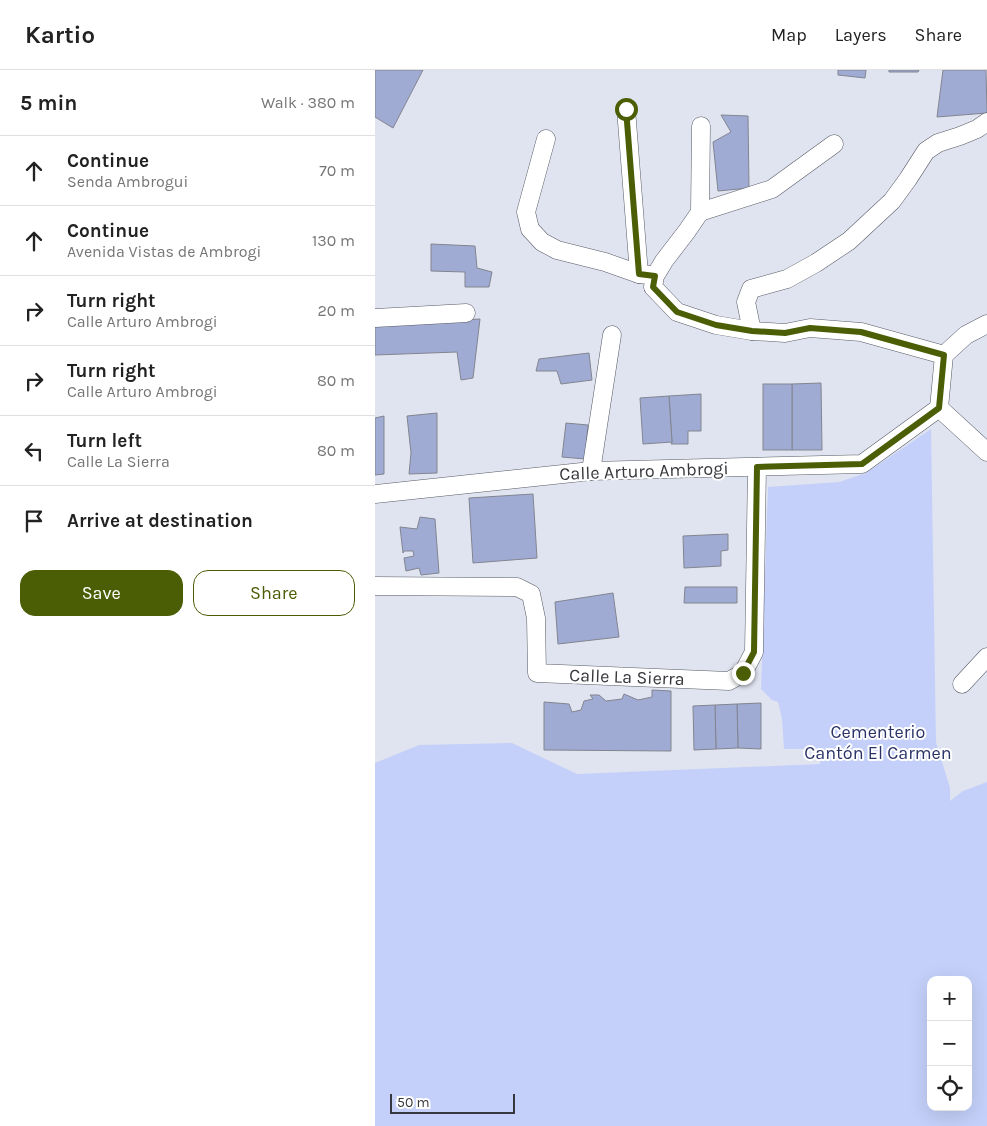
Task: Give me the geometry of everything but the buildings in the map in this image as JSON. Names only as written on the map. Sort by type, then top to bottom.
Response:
[{"type":"street","points":[[626,109],[647,275],[653,287],[677,312],[716,325],[752,331],[785,333],[810,328],[861,332],[944,355]]},
{"type":"street","points":[[752,331],[746,302],[751,289],[787,279],[816,263],[849,241],[892,201],[926,151],[938,143],[977,130],[987,122]]},
{"type":"street","points":[[647,275],[664,261],[700,212],[701,126]]},
{"type":"street","points":[[546,139],[526,212],[530,229],[542,242],[557,250],[647,275]]},
{"type":"street","points":[[700,212],[773,189],[834,144]]},
{"type":"street","points":[[375,318],[466,313]]},
{"type":"street","points":[[987,324],[966,335],[944,355],[939,408],[987,452]]},
{"type":"street","points":[[591,471],[612,335]]},
{"type":"street","name":"Calle Arturo Ambrogi","points":[[375,494],[591,471],[862,464],[939,408]]},
{"type":"street","name":"Calle La Sierra","points":[[375,586],[517,587],[531,594],[536,618],[537,673],[729,681],[743,673],[754,652],[757,467]]},
{"type":"street","points":[[962,684],[987,657]]},
{"type":"green space","name":"Cementerio Cantón El Carmen","points":[[931,429],[936,742],[950,788],[950,801],[963,791],[987,782],[987,1126],[375,1126],[375,763],[419,745],[512,743],[577,774],[820,764],[819,749],[784,749],[782,719],[778,702],[772,700],[761,689],[768,487],[839,482],[866,473]]},
{"type":"route","points":[[626,109],[639,274],[655,276],[653,287],[677,312],[716,325],[752,331],[785,333],[810,328],[861,332],[944,355],[939,408],[862,464],[757,467],[754,652],[743,673]]}]
